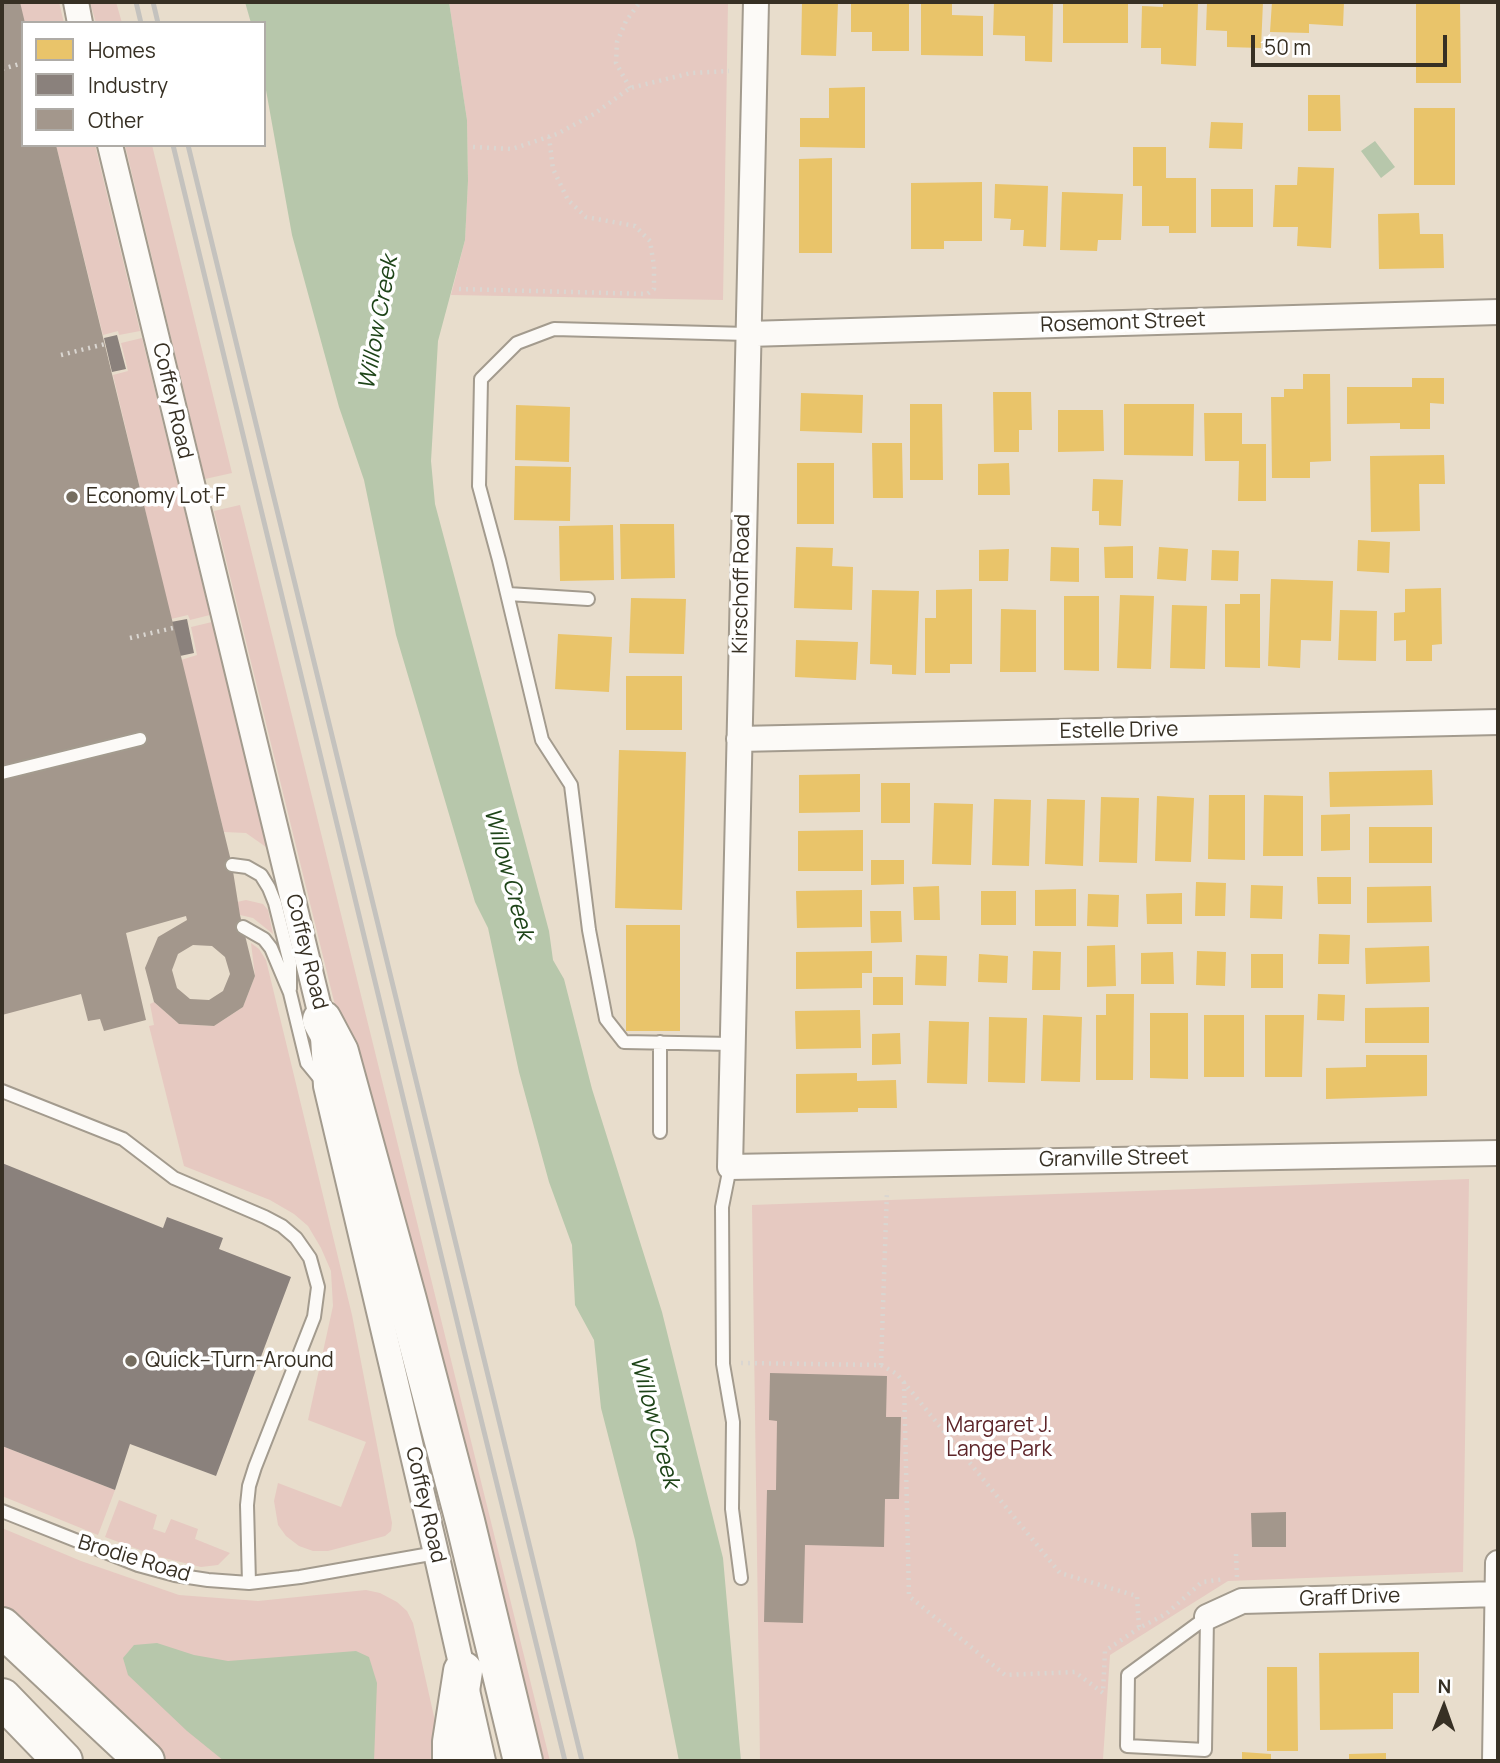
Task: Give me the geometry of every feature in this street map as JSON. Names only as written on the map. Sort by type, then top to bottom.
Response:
[{"type":"main road","points":[[323,1020],[339,1052],[407,1300],[465,1521],[523,1761]]},
{"type":"main road","points":[[2,1627],[145,1761]]},
{"type":"main road","points":[[453,1761],[452,1742],[463,1671]]},
{"type":"main road","points":[[2,1698],[63,1761]]},
{"type":"street","points":[[76,2],[80,21]]},
{"type":"street","name":"Kirschoff Road","points":[[730,1167],[756,2]]},
{"type":"street","name":"Coffey Road","points":[[110,147],[323,1020],[326,1086],[483,1761]]},
{"type":"street","name":"Rosemont Street","points":[[748,334],[1498,312]]},
{"type":"street","name":"Estelle Drive","points":[[739,739],[1498,722]]},
{"type":"street","name":"Granville Street","points":[[730,1167],[1498,1153]]},
{"type":"street","points":[[1495,1761],[1498,1563]]},
{"type":"street","name":"Graff Drive","points":[[1207,1617],[1242,1601],[1498,1594]]},
{"type":"lane","points":[[732,1044],[624,1042],[606,1019],[589,930],[570,785],[542,740],[479,485],[481,379],[517,343],[554,329],[748,334]]},
{"type":"lane","points":[[508,594],[588,599]]},
{"type":"lane","points":[[2,773],[140,738]]},
{"type":"lane","points":[[232,865],[247,867],[261,875],[269,888],[289,963],[290,993]]},
{"type":"lane","points":[[243,927],[264,939],[271,948],[290,993],[307,1063],[326,1086]]},
{"type":"lane","points":[[660,1042],[660,1132]]},
{"type":"lane","points":[[2,1091],[123,1139],[174,1178],[282,1226],[296,1238],[310,1258],[318,1287],[314,1317],[249,1486],[249,1583]]},
{"type":"lane","points":[[730,1167],[722,1208],[723,1364],[733,1422],[732,1509],[741,1578]]},
{"type":"lane","name":"Brodie Road","points":[[2,1511],[150,1568],[208,1580],[249,1583],[300,1577],[436,1553]]},
{"type":"lane","points":[[1207,1617],[1205,1750],[1127,1746],[1128,1675],[1207,1617]]},
{"type":"path","points":[[630,88],[616,63],[617,42],[626,21],[639,2]]},
{"type":"path","points":[[2,69],[21,64]]},
{"type":"path","points":[[473,147],[512,149],[549,137],[594,114],[630,88],[691,73],[729,71]]},
{"type":"path","points":[[458,289],[647,294],[654,289],[650,241],[635,226],[586,217],[568,200],[553,169],[549,137]]},
{"type":"path","points":[[61,355],[105,344]]},
{"type":"path","points":[[130,638],[173,628]]},
{"type":"path","points":[[881,1365],[887,1190]]},
{"type":"path","points":[[723,1364],[757,1362],[881,1365],[897,1374],[1060,1573],[1137,1596],[1139,1628]]},
{"type":"path","points":[[904,1382],[909,1595],[1005,1675],[1076,1672],[1104,1693],[1105,1651],[1166,1614],[1202,1582],[1238,1578],[1236,1554]]},
{"type":"green space","points":[[19,2],[59,2],[64,21],[24,21]]},
{"type":"green space","points":[[90,2],[116,2],[121,21],[95,21]]},
{"type":"green space","points":[[449,2],[728,2],[723,300],[451,295],[465,240],[468,181],[467,120]]},
{"type":"green space","points":[[56,147],[95,147],[140,331],[119,335],[118,331],[103,335]]},
{"type":"green space","points":[[125,147],[152,147],[232,473],[205,479]]},
{"type":"green space","points":[[142,338],[210,615],[190,620],[188,615],[171,619],[113,375],[128,371],[121,343]]},
{"type":"green space","points":[[240,505],[550,1761],[533,1761],[366,1132],[214,511]]},
{"type":"green space","points":[[212,622],[266,847],[246,833],[224,832],[181,660],[197,655],[191,627]]},
{"type":"green space","points":[[246,900],[263,904],[268,910],[273,934],[253,918],[240,915],[237,902]]},
{"type":"green space","points":[[251,943],[266,960],[352,1315],[392,1523],[391,1531],[385,1536],[328,1551],[313,1551],[299,1546],[286,1536],[278,1525],[274,1501],[278,1483],[341,1507],[366,1442],[308,1420],[333,1306],[331,1271],[308,1226],[294,1214],[270,1200],[184,1166],[149,1026],[154,1025],[150,1004],[154,1002],[179,1024],[214,1026],[243,1007],[255,976]]},
{"type":"green space","name":"Margaret J. Lange Park","points":[[1469,1179],[1463,1572],[1228,1581],[1110,1655],[1103,1759],[760,1761],[752,1205]]},
{"type":"green space","points":[[2,1446],[115,1490],[98,1535],[2,1496]]},
{"type":"green space","points":[[119,1500],[157,1515],[153,1529],[165,1533],[171,1519],[198,1529],[195,1539],[230,1553],[218,1565],[201,1567],[156,1556],[105,1537]]},
{"type":"green space","points":[[2,1528],[81,1561],[179,1595],[258,1601],[366,1590],[380,1593],[407,1611],[413,1623],[444,1761],[168,1761],[2,1607]]},
{"type":"water","name":"Willow Creek","points":[[245,2],[449,2],[467,120],[468,181],[465,240],[438,341],[431,461],[435,504],[549,931],[553,960],[564,979],[592,1089],[662,1312],[723,1558],[741,1761],[679,1761],[635,1540],[601,1408],[594,1340],[575,1305],[572,1245],[549,1182],[519,1072],[488,928],[475,902],[396,635],[364,480],[339,407],[292,235],[266,90],[266,21],[250,21]]},
{"type":"water","points":[[1375,141],[1395,167],[1381,178],[1361,151]]},
{"type":"water","points":[[157,1643],[194,1655],[228,1661],[356,1651],[369,1657],[377,1683],[374,1761],[224,1761],[187,1731],[128,1675],[123,1658],[134,1645]]},
{"type":"building: Homes","points":[[802,2],[838,2],[836,56],[801,55]]},
{"type":"building: Homes","points":[[851,2],[909,2],[909,51],[872,51],[872,32],[851,32]]},
{"type":"building: Homes","points":[[921,2],[952,2],[952,15],[983,16],[983,56],[921,55]]},
{"type":"building: Homes","points":[[994,2],[1053,2],[1052,62],[1025,61],[1025,36],[993,35]]},
{"type":"building: Homes","points":[[1063,2],[1128,4],[1128,43],[1063,43]]},
{"type":"building: Homes","points":[[1163,2],[1198,2],[1196,66],[1161,64],[1161,48],[1141,48],[1142,6],[1163,7]]},
{"type":"building: Homes","points":[[1207,2],[1263,2],[1261,48],[1227,47],[1227,31],[1206,30]]},
{"type":"building: Homes","points":[[1272,2],[1344,2],[1343,26],[1309,24],[1309,33],[1270,32]]},
{"type":"building: Homes","points":[[1416,2],[1460,2],[1461,83],[1416,83]]},
{"type":"building: Homes","points":[[865,87],[865,148],[800,147],[800,118],[829,118],[829,88]]},
{"type":"building: Homes","points":[[1308,95],[1340,95],[1341,131],[1308,131]]},
{"type":"building: Homes","points":[[1414,108],[1455,108],[1455,185],[1414,185]]},
{"type":"building: Homes","points":[[1211,122],[1243,123],[1242,149],[1209,148]]},
{"type":"building: Homes","points":[[1133,147],[1166,147],[1166,178],[1196,178],[1196,233],[1169,233],[1169,226],[1142,226],[1142,186],[1133,186]]},
{"type":"building: Homes","points":[[832,158],[832,253],[799,253],[799,159]]},
{"type":"building: Homes","points":[[1298,167],[1334,168],[1331,248],[1297,246],[1298,227],[1273,227],[1275,185],[1297,185]]},
{"type":"building: Homes","points":[[982,182],[982,241],[944,241],[944,249],[911,249],[911,183]]},
{"type":"building: Homes","points":[[995,184],[1048,186],[1046,247],[1023,246],[1024,230],[1010,230],[1011,219],[994,218]]},
{"type":"building: Homes","points":[[1211,189],[1253,189],[1253,227],[1211,227]]},
{"type":"building: Homes","points":[[1062,192],[1123,194],[1121,240],[1098,240],[1097,251],[1060,250]]},
{"type":"building: Homes","points":[[1419,213],[1420,234],[1443,234],[1444,268],[1379,269],[1378,214]]},
{"type":"building: Homes","points":[[1303,374],[1330,374],[1331,461],[1310,462],[1310,478],[1272,478],[1271,397],[1284,397],[1284,389],[1303,389]]},
{"type":"building: Homes","points":[[1412,378],[1444,378],[1444,404],[1430,403],[1430,429],[1400,429],[1400,423],[1347,424],[1347,387],[1412,387]]},
{"type":"building: Homes","points":[[993,392],[1031,392],[1032,430],[1019,430],[1019,452],[994,452]]},
{"type":"building: Homes","points":[[801,393],[863,395],[862,433],[800,431]]},
{"type":"building: Homes","points":[[910,404],[942,404],[943,480],[910,480]]},
{"type":"building: Homes","points":[[1124,404],[1194,404],[1193,456],[1124,455]]},
{"type":"building: Homes","points":[[516,405],[570,407],[569,462],[515,460]]},
{"type":"building: Homes","points":[[1058,410],[1103,410],[1104,451],[1058,452]]},
{"type":"building: Homes","points":[[1204,413],[1242,413],[1242,444],[1266,444],[1266,501],[1238,501],[1239,461],[1205,461]]},
{"type":"building: Homes","points":[[872,443],[902,443],[903,498],[873,498]]},
{"type":"building: Homes","points":[[1444,455],[1445,484],[1419,484],[1420,531],[1371,532],[1370,456]]},
{"type":"building: Homes","points":[[797,463],[834,463],[834,524],[797,524]]},
{"type":"building: Homes","points":[[1009,463],[1010,495],[978,495],[978,464]]},
{"type":"building: Homes","points":[[515,466],[571,467],[570,521],[514,520]]},
{"type":"building: Homes","points":[[1093,479],[1123,480],[1121,526],[1099,525],[1099,511],[1092,511]]},
{"type":"building: Homes","points":[[620,524],[674,524],[675,578],[621,579]]},
{"type":"building: Homes","points":[[613,525],[614,580],[560,581],[559,526]]},
{"type":"building: Homes","points":[[1358,540],[1390,542],[1389,573],[1357,571]]},
{"type":"building: Homes","points":[[1133,546],[1133,578],[1105,578],[1104,547]]},
{"type":"building: Homes","points":[[796,547],[833,548],[832,566],[853,567],[852,610],[794,608]]},
{"type":"building: Homes","points":[[1051,547],[1079,548],[1079,582],[1050,581]]},
{"type":"building: Homes","points":[[1159,547],[1188,549],[1186,581],[1157,579]]},
{"type":"building: Homes","points":[[1009,549],[1008,581],[979,581],[979,550]]},
{"type":"building: Homes","points":[[1212,550],[1239,551],[1238,581],[1211,580]]},
{"type":"building: Homes","points":[[1271,579],[1333,581],[1331,641],[1301,640],[1300,668],[1268,666]]},
{"type":"building: Homes","points":[[1441,588],[1442,644],[1432,645],[1432,661],[1406,661],[1406,640],[1394,641],[1394,613],[1405,612],[1405,589]]},
{"type":"building: Homes","points":[[972,589],[972,664],[950,664],[950,673],[925,673],[925,618],[936,618],[936,590]]},
{"type":"building: Homes","points":[[872,590],[919,591],[916,675],[892,674],[892,665],[870,664]]},
{"type":"building: Homes","points":[[1240,594],[1260,594],[1260,668],[1225,667],[1225,604],[1240,604]]},
{"type":"building: Homes","points":[[1120,595],[1154,596],[1151,669],[1117,668]]},
{"type":"building: Homes","points":[[1064,596],[1099,596],[1099,671],[1064,670]]},
{"type":"building: Homes","points":[[631,598],[686,599],[684,654],[629,653]]},
{"type":"building: Homes","points":[[1172,605],[1207,606],[1205,669],[1170,668]]},
{"type":"building: Homes","points":[[1001,609],[1036,610],[1036,672],[1000,672]]},
{"type":"building: Homes","points":[[1340,610],[1377,611],[1376,661],[1338,660]]},
{"type":"building: Homes","points":[[558,634],[612,637],[609,692],[555,689]]},
{"type":"building: Homes","points":[[796,640],[858,642],[856,680],[795,677]]},
{"type":"building: Homes","points":[[626,676],[682,676],[682,730],[626,730]]},
{"type":"building: Homes","points":[[619,750],[686,752],[682,910],[615,908]]},
{"type":"building: Homes","points":[[1432,770],[1433,805],[1330,807],[1329,772]]},
{"type":"building: Homes","points":[[860,774],[860,812],[799,813],[799,775]]},
{"type":"building: Homes","points":[[881,783],[910,783],[910,823],[881,823]]},
{"type":"building: Homes","points":[[1209,795],[1245,795],[1245,860],[1208,859]]},
{"type":"building: Homes","points":[[1264,795],[1303,796],[1303,856],[1263,856]]},
{"type":"building: Homes","points":[[1157,796],[1194,798],[1191,862],[1155,861]]},
{"type":"building: Homes","points":[[1101,797],[1139,798],[1137,863],[1099,862]]},
{"type":"building: Homes","points":[[994,799],[1031,800],[1029,866],[992,865]]},
{"type":"building: Homes","points":[[1047,799],[1085,800],[1083,866],[1045,864]]},
{"type":"building: Homes","points":[[934,803],[973,804],[971,865],[932,864]]},
{"type":"building: Homes","points":[[1350,814],[1350,850],[1321,851],[1321,815]]},
{"type":"building: Homes","points":[[1369,827],[1432,827],[1432,863],[1369,863]]},
{"type":"building: Homes","points":[[863,830],[863,871],[798,871],[798,831]]},
{"type":"building: Homes","points":[[871,860],[904,860],[904,884],[871,885]]},
{"type":"building: Homes","points":[[1317,877],[1351,877],[1351,904],[1318,904]]},
{"type":"building: Homes","points":[[1196,882],[1226,883],[1225,916],[1195,916]]},
{"type":"building: Homes","points":[[1251,885],[1283,886],[1282,919],[1250,918]]},
{"type":"building: Homes","points":[[939,886],[940,920],[914,920],[913,887]]},
{"type":"building: Homes","points":[[1431,886],[1432,922],[1367,923],[1367,887]]},
{"type":"building: Homes","points":[[1076,889],[1076,926],[1035,926],[1035,890]]},
{"type":"building: Homes","points":[[862,890],[862,927],[797,928],[796,891]]},
{"type":"building: Homes","points":[[981,891],[1016,891],[1016,925],[981,925]]},
{"type":"building: Homes","points":[[1182,893],[1182,924],[1147,924],[1146,894]]},
{"type":"building: Homes","points":[[1088,894],[1119,895],[1118,927],[1087,926]]},
{"type":"building: Homes","points":[[870,911],[901,911],[902,942],[871,943]]},
{"type":"building: Homes","points":[[626,925],[680,925],[680,1031],[626,1031]]},
{"type":"building: Homes","points":[[1319,934],[1350,935],[1349,964],[1318,964]]},
{"type":"building: Homes","points":[[1115,945],[1116,986],[1087,987],[1087,946]]},
{"type":"building: Homes","points":[[1429,946],[1430,982],[1366,984],[1365,948]]},
{"type":"building: Homes","points":[[872,951],[872,973],[862,973],[862,988],[796,989],[796,952]]},
{"type":"building: Homes","points":[[1033,951],[1061,952],[1060,990],[1032,990]]},
{"type":"building: Homes","points":[[1197,951],[1226,952],[1225,986],[1196,985]]},
{"type":"building: Homes","points":[[1173,952],[1174,984],[1141,984],[1141,953]]},
{"type":"building: Homes","points":[[979,954],[1008,956],[1007,983],[978,982]]},
{"type":"building: Homes","points":[[1251,954],[1283,954],[1283,988],[1251,988]]},
{"type":"building: Homes","points":[[916,955],[947,956],[946,986],[915,985]]},
{"type":"building: Homes","points":[[873,977],[903,977],[903,1005],[873,1005]]},
{"type":"building: Homes","points":[[1106,994],[1134,994],[1133,1080],[1096,1080],[1096,1015],[1106,1015]]},
{"type":"building: Homes","points":[[1318,994],[1345,995],[1344,1021],[1317,1020]]},
{"type":"building: Homes","points":[[1429,1007],[1429,1043],[1365,1043],[1365,1008]]},
{"type":"building: Homes","points":[[860,1010],[861,1048],[796,1049],[795,1011]]},
{"type":"building: Homes","points":[[1150,1013],[1188,1013],[1188,1079],[1150,1078]]},
{"type":"building: Homes","points":[[1043,1015],[1082,1017],[1080,1082],[1041,1081]]},
{"type":"building: Homes","points":[[1204,1015],[1244,1015],[1244,1077],[1204,1077]]},
{"type":"building: Homes","points":[[1265,1015],[1304,1015],[1302,1077],[1265,1077]]},
{"type":"building: Homes","points":[[989,1017],[1027,1018],[1025,1083],[988,1082]]},
{"type":"building: Homes","points":[[929,1021],[969,1022],[967,1084],[927,1083]]},
{"type":"building: Homes","points":[[900,1033],[901,1064],[872,1065],[872,1034]]},
{"type":"building: Homes","points":[[1366,1055],[1427,1055],[1427,1096],[1326,1099],[1326,1068],[1366,1067]]},
{"type":"building: Homes","points":[[857,1073],[857,1081],[896,1080],[897,1108],[796,1113],[796,1074]]},
{"type":"building: Homes","points":[[1419,1652],[1419,1693],[1393,1693],[1393,1729],[1320,1730],[1319,1653]]},
{"type":"building: Homes","points":[[1267,1667],[1297,1667],[1298,1751],[1267,1751]]},
{"type":"building: Homes","points":[[1242,1752],[1271,1754],[1271,1761],[1242,1761]]},
{"type":"building: Homes","points":[[1386,1753],[1386,1761],[1349,1761],[1349,1754]]},
{"type":"building: Industry","points":[[117,335],[126,369],[112,372],[104,338]]},
{"type":"building: Industry","points":[[187,619],[194,653],[180,656],[171,622]]},
{"type":"building: Industry","name":"Quick–Turn-Around","points":[[2,1163],[163,1228],[167,1217],[223,1238],[219,1249],[291,1277],[216,1476],[130,1444],[115,1490],[2,1446]]},
{"type":"building: Other","name":"Economy Lot F","points":[[2,2],[20,2],[25,21],[21,21],[21,147],[56,147],[232,865],[240,915],[255,976],[243,1007],[214,1026],[179,1024],[154,1002],[145,968],[158,937],[187,920],[186,916],[126,933],[146,1020],[104,1031],[100,1019],[88,1021],[81,994],[2,1015]],"holes":[[[193,945],[212,946],[225,957],[230,974],[223,991],[209,1000],[190,999],[177,988],[172,970],[178,954]]]},
{"type":"building: Other","points":[[770,1373],[887,1376],[886,1417],[901,1417],[899,1499],[885,1499],[884,1547],[805,1545],[803,1623],[764,1622],[767,1490],[776,1490],[777,1421],[769,1420]]},
{"type":"building: Other","points":[[1286,1512],[1286,1547],[1252,1547],[1251,1513]]},
{"type":"railway","points":[[136,2],[141,21]]},
{"type":"railway","points":[[153,2],[158,21]]},
{"type":"railway","points":[[173,147],[565,1761]]},
{"type":"railway","points":[[188,147],[582,1761]]},
{"type":"place","name":"Economy Lot F","points":[[72,497]]},
{"type":"place","name":"Quick–Turn-Around","points":[[131,1361]]}]
